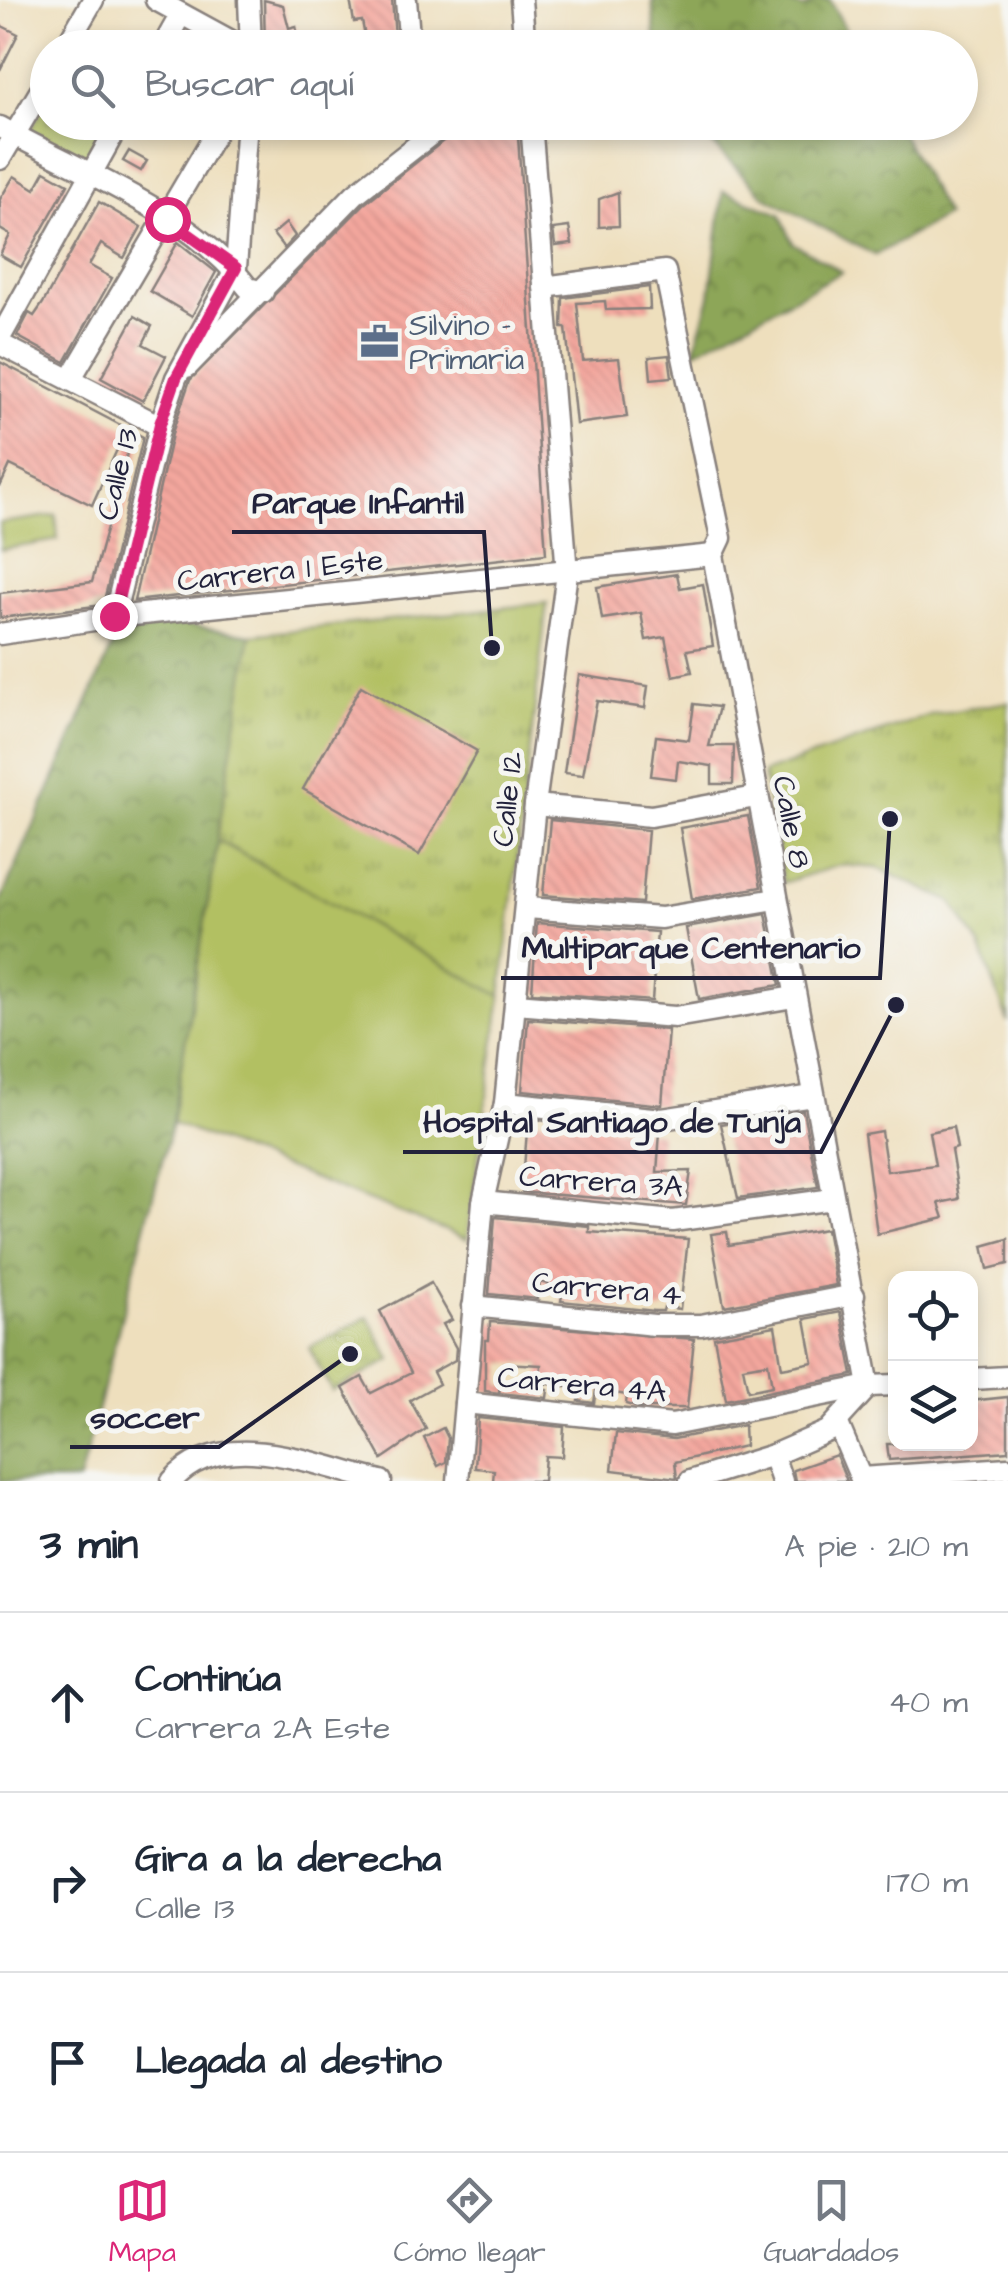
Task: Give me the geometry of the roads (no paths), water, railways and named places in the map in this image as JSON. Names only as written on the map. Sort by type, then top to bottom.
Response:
[{"type":"street","points":[[76,30],[93,0]]},
{"type":"street","points":[[156,0],[213,30]]},
{"type":"street","points":[[248,30],[249,0]]},
{"type":"street","points":[[406,0],[408,30]]},
{"type":"street","points":[[521,0],[524,30]]},
{"type":"street","points":[[172,30],[181,14]]},
{"type":"street","points":[[0,159],[7,131],[30,101]]},
{"type":"street","points":[[7,131],[167,219],[236,268],[248,288],[263,292]]},
{"type":"street","points":[[110,140],[0,341],[160,426]]},
{"type":"street","points":[[70,380],[212,140]]},
{"type":"street","name":"Calle 13","points":[[114,616],[160,426],[176,378],[236,268],[246,140]]},
{"type":"street","points":[[176,378],[411,140]]},
{"type":"street","name":"Calle 12","points":[[458,1481],[484,1202],[505,1103],[535,804],[567,572],[532,140]]},
{"type":"street","name":"Calle 8","points":[[544,287],[664,272],[721,538],[713,555],[869,1386]]},
{"type":"street","name":"Carrera 1 Este","points":[[0,634],[114,616],[713,555]]},
{"type":"street","points":[[535,804],[650,816],[756,797]]},
{"type":"street","points":[[526,908],[661,918],[776,899]]},
{"type":"street","points":[[516,1004],[674,1017],[794,997]]},
{"type":"street","points":[[505,1103],[662,1119],[813,1096]]},
{"type":"street","name":"Carrera 3A","points":[[484,1202],[673,1221],[833,1199]]},
{"type":"street","name":"Carrera 4","points":[[473,1306],[654,1325],[702,1325],[854,1295]]},
{"type":"street","points":[[978,1379],[1008,1377]]},
{"type":"street","points":[[690,1481],[772,1455],[838,1424],[869,1386],[888,1385]]},
{"type":"street","name":"Carrera 4A","points":[[465,1403],[672,1424],[869,1386]]},
{"type":"street","points":[[838,1424],[861,1480],[1008,1468]]},
{"type":"street","points":[[172,1481],[210,1458],[259,1451],[336,1476],[380,1481]]},
{"type":"street","points":[[772,1455],[782,1481]]},
{"type":"place","name":"Silvino - Primaria","points":[[379,342]]},
{"type":"place","name":"Parque Infantil","points":[[492,648]]},
{"type":"place","name":"Multiparque Centenario","points":[[890,819]]},
{"type":"place","name":"Hospital Santiago de Tunja","points":[[896,1005]]},
{"type":"place","name":"soccer","points":[[350,1354]]}]
